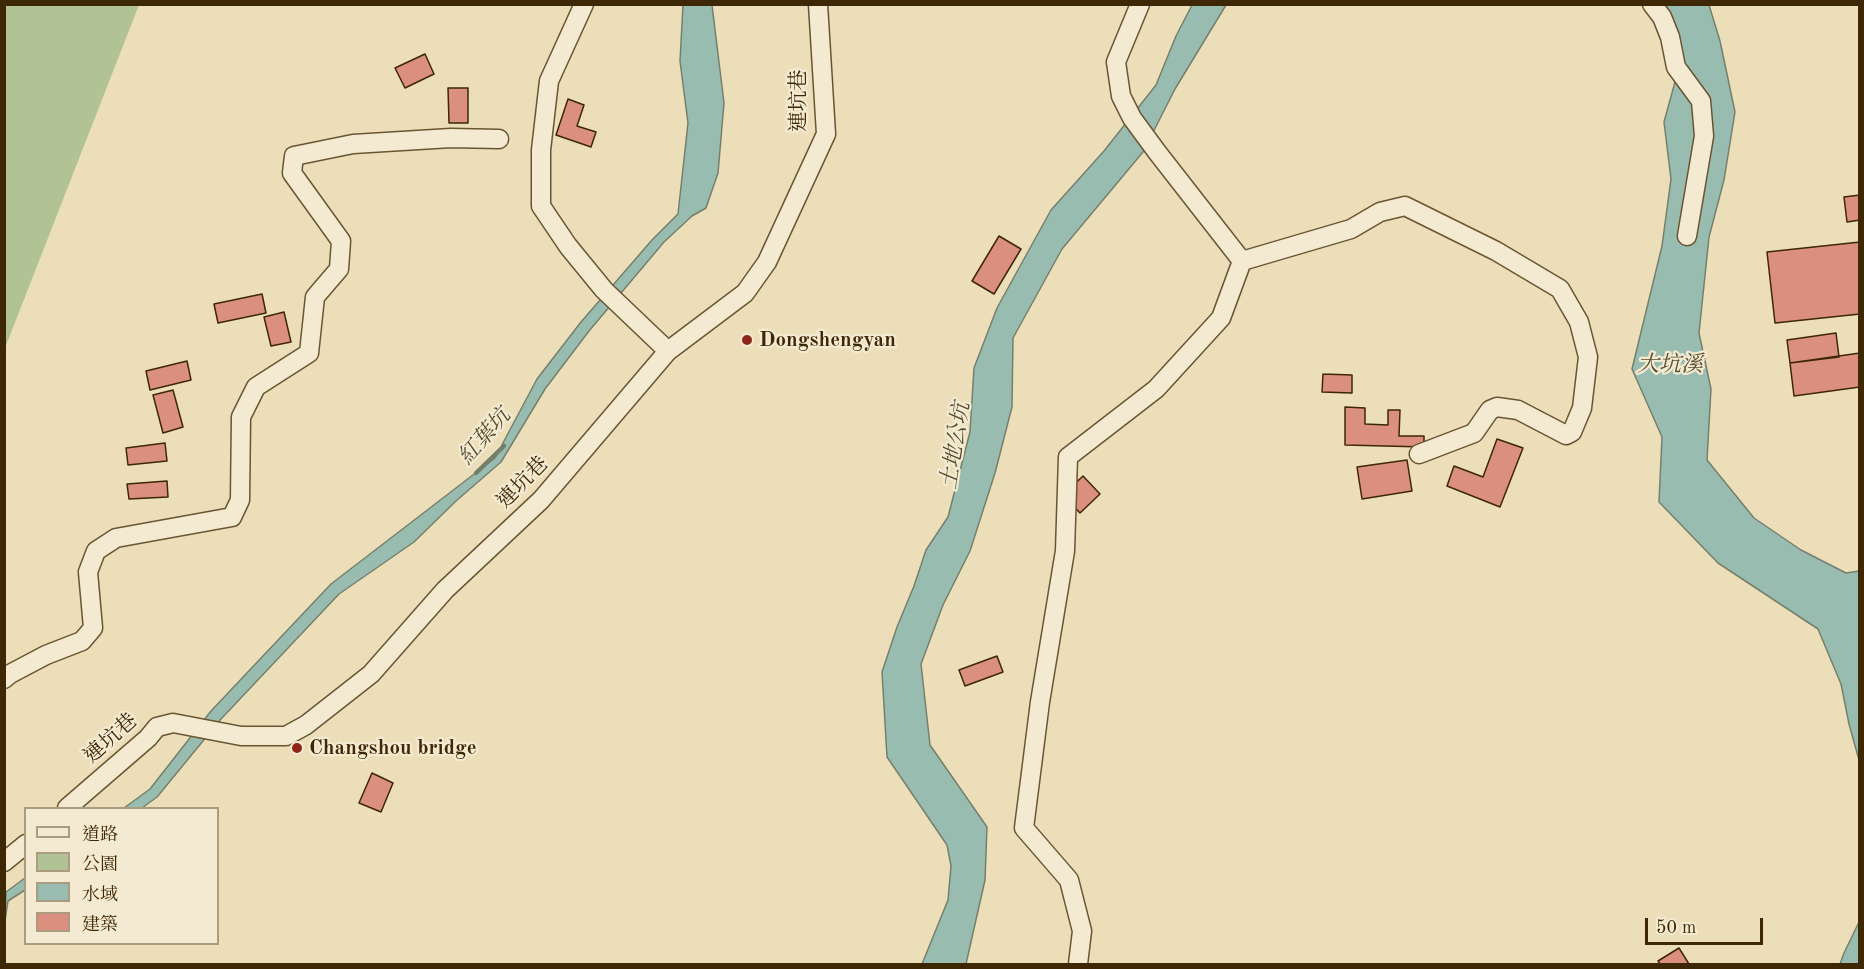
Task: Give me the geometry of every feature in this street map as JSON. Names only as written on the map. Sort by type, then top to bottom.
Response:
[{"type":"street","points":[[584,4],[549,81],[541,150],[541,206],[568,246],[604,290],[668,351]]},
{"type":"street","name":"連坑巷","points":[[68,807],[157,728],[173,723],[241,736],[286,736],[306,725],[370,674],[445,590],[541,501],[668,351],[745,293],[767,262],[826,134],[818,4]]},
{"type":"street","points":[[1140,4],[1116,62],[1121,96],[1132,118],[1242,261]]},
{"type":"street","points":[[1652,4],[1662,17],[1670,37],[1676,67],[1701,101],[1704,136],[1687,236]]},
{"type":"street","points":[[4,680],[10,674],[46,655],[82,641],[93,628],[88,573],[96,551],[116,538],[232,517],[240,500],[241,417],[256,387],[309,353],[315,297],[339,269],[341,241],[292,173],[294,156],[353,144],[451,138],[499,139]]},
{"type":"street","points":[[1242,261],[1351,229],[1380,212],[1405,206],[1496,251],[1560,289],[1579,322],[1588,357],[1582,408],[1572,432],[1566,435],[1518,410],[1497,406],[1490,410],[1474,433],[1419,454]]},
{"type":"street","points":[[1078,964],[1082,931],[1069,880],[1024,828],[1040,702],[1065,551],[1068,457],[1156,389],[1221,318],[1242,261]]},
{"type":"street","points":[[4,862],[24,846]]},
{"type":"green space","points":[[4,5],[139,5],[5,348]]},
{"type":"water","points":[[683,5],[712,5],[724,103],[718,173],[706,208],[692,216],[664,242],[589,331],[545,389],[501,462],[414,542],[339,594],[221,719],[157,797],[143,807],[125,807],[150,789],[211,711],[331,584],[495,458],[537,379],[581,322],[652,240],[678,214],[688,123],[680,61]]},
{"type":"water","points":[[1192,5],[1226,5],[1175,89],[1143,152],[1062,249],[1013,338],[1012,407],[995,473],[970,551],[943,605],[921,664],[930,745],[987,827],[985,880],[966,964],[922,964],[948,900],[951,866],[947,845],[887,757],[882,672],[926,550],[948,517],[970,432],[974,368],[997,308],[1051,210],[1104,151],[1156,85],[1176,36]]},
{"type":"water","name":"大坑溪","points":[[1657,5],[1709,5],[1720,41],[1735,112],[1724,180],[1709,237],[1699,333],[1711,389],[1707,460],[1754,518],[1801,550],[1846,573],[1859,571],[1859,760],[1841,684],[1818,629],[1718,563],[1659,502],[1662,437],[1632,369],[1662,246],[1671,179],[1664,122],[1678,71]]},
{"type":"water","points":[[24,879],[24,891],[8,901],[5,921],[6,892]]},
{"type":"water","points":[[1859,922],[1859,964],[1840,964],[1844,953]]},
{"type":"building","points":[[425,54],[434,74],[405,88],[395,68]]},
{"type":"building","points":[[448,88],[468,88],[468,123],[449,123]]},
{"type":"building","points":[[568,99],[584,105],[577,126],[596,132],[591,147],[556,135]]},
{"type":"building","points":[[1860,195],[1860,220],[1847,222],[1844,197]]},
{"type":"building","points":[[999,236],[1021,249],[994,294],[972,281]]},
{"type":"building","points":[[1860,242],[1860,314],[1775,323],[1767,252]]},
{"type":"building","points":[[262,294],[266,313],[218,323],[214,304]]},
{"type":"building","points":[[284,312],[291,342],[271,346],[264,317]]},
{"type":"building","points":[[1836,333],[1839,357],[1790,363],[1787,340]]},
{"type":"building","points":[[1860,353],[1860,387],[1794,396],[1790,363]]},
{"type":"building","points":[[187,361],[191,380],[150,390],[146,371]]},
{"type":"building","points":[[1323,374],[1352,375],[1352,393],[1322,392]]},
{"type":"building","points":[[173,390],[183,427],[163,433],[153,395]]},
{"type":"building","points":[[1345,407],[1365,408],[1365,424],[1388,425],[1388,410],[1400,410],[1399,436],[1424,436],[1424,447],[1345,445]]},
{"type":"building","points":[[1497,439],[1523,448],[1500,507],[1447,486],[1454,466],[1483,477]]},
{"type":"building","points":[[165,443],[167,461],[128,465],[126,448]]},
{"type":"building","points":[[1407,460],[1412,491],[1362,499],[1357,467]]},
{"type":"building","points":[[1083,476],[1100,494],[1080,513],[1063,495]]},
{"type":"building","points":[[167,481],[168,497],[129,499],[127,484]]},
{"type":"building","points":[[997,656],[1003,672],[965,686],[959,670]]},
{"type":"building","points":[[372,773],[393,783],[381,812],[359,803]]},
{"type":"building","points":[[1679,948],[1689,964],[1660,964],[1658,961]]},
{"type":"waterway","name":"紅葉坑","points":[[476,473],[504,446]]},
{"type":"place","name":"Dongshengyan","points":[[747,340]]},
{"type":"place","name":"Changshou bridge","points":[[297,748]]},
{"type":"water label","name":"土地公坑","points":[[956,446]]}]
